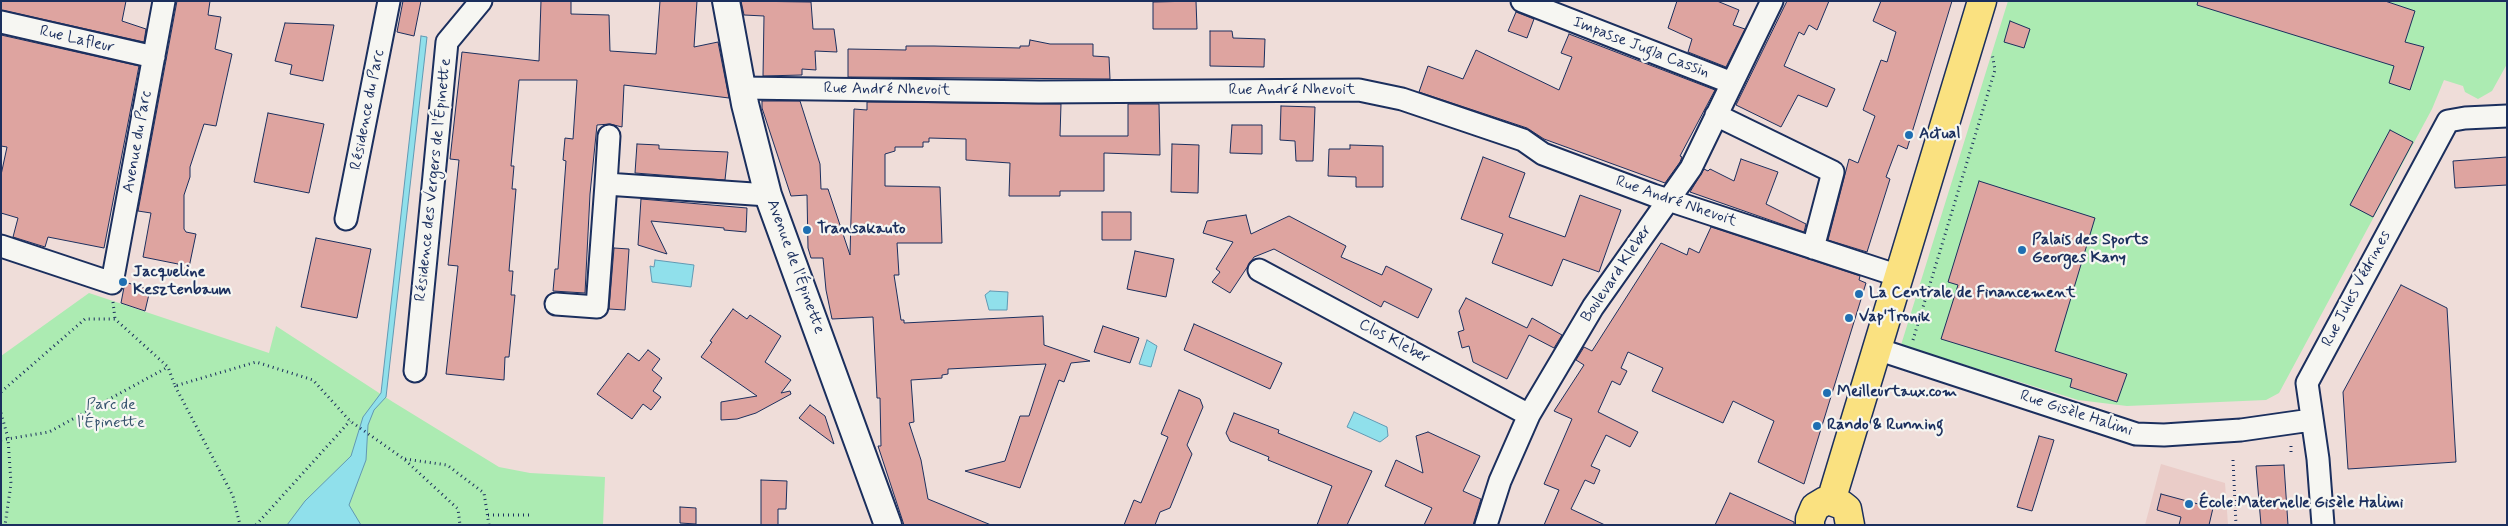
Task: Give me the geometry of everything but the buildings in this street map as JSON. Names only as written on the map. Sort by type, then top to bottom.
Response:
[{"type":"main road","points":[[1831,500],[1982,1]]},
{"type":"main road","points":[[1810,525],[1811,512],[1815,507],[1831,500],[1847,509],[1850,525]]},
{"type":"street","name":"Avenue du Parc","points":[[1,246],[112,283],[164,1]]},
{"type":"street","name":"Résidence du Parc","points":[[346,219],[389,1]]},
{"type":"street","name":"Résidence des Vergers de l'Épinette","points":[[416,372],[447,42],[482,1]]},
{"type":"street","name":"Avenue de l'Épinette","points":[[726,1],[742,88],[768,195],[888,525]]},
{"type":"street","name":"Impasse Jugla Cassin","points":[[1522,1],[1732,83]]},
{"type":"street","name":"Boulevard Kleber","points":[[1486,525],[1500,481],[1529,414],[1593,307],[1691,168],[1772,1]]},
{"type":"street","name":"Rue Lafleur","points":[[1,22],[154,58]]},
{"type":"street","name":"Rue André Nhevoit","points":[[742,88],[1039,92],[1359,90],[1402,99],[1523,140],[1543,154],[1668,200],[1899,276]]},
{"type":"street","points":[[1716,116],[1834,172],[1813,248]]},
{"type":"street","name":"Rue Jules Védrines","points":[[2323,525],[2318,459],[2307,383],[2448,121],[2465,118],[2507,116]]},
{"type":"street","points":[[556,304],[597,307],[609,136]]},
{"type":"street","points":[[606,184],[768,195]]},
{"type":"street","name":"Clos Kleber","points":[[1259,270],[1529,414]]},
{"type":"street","name":"Rue Gisèle Halimi","points":[[1877,349],[2136,434],[2164,435],[2242,430],[2311,420]]},
{"type":"path","points":[[1877,349],[1911,345],[1995,70],[1992,50]]},
{"type":"path","points":[[1,392],[85,319],[115,319],[168,367],[175,386],[233,496],[240,525]]},
{"type":"path","points":[[175,386],[256,362],[313,380],[350,421],[404,459],[458,510],[460,525]]},
{"type":"path","points":[[1,440],[49,432],[168,367]]},
{"type":"path","points":[[1,413],[8,438],[11,484],[5,525]]},
{"type":"path","points":[[256,525],[350,421]]},
{"type":"path","points":[[404,459],[448,466],[484,493],[489,525]]},
{"type":"path","points":[[2233,460],[2236,525]]},
{"type":"path","points":[[488,515],[531,515]]},
{"type":"shaded area","name":"École Maternelle Gisèle Halimi","points":[[2161,464],[2225,483],[2228,525],[2145,525]]},
{"type":"green space","points":[[2008,1],[2507,1],[2507,64],[2492,91],[2478,99],[2465,92],[2463,86],[2444,80],[2432,109],[2279,393],[2266,400],[2127,406],[2078,400],[1901,345]]},
{"type":"green space","name":"Parc de l'Épinette","points":[[89,293],[269,353],[276,326],[393,402],[499,467],[530,473],[605,477],[603,525],[1,525],[1,356]]},
{"type":"water","points":[[421,36],[427,37],[386,397],[374,410],[368,425],[366,460],[349,505],[361,525],[287,525],[305,501],[351,456],[363,417],[381,393]]},
{"type":"water","points":[[655,260],[694,265],[691,287],[652,282],[650,266],[654,267]]},
{"type":"water","points":[[990,291],[1008,292],[1007,310],[989,310],[985,295]]},
{"type":"water","points":[[1147,340],[1157,346],[1151,367],[1139,364]]},
{"type":"water","points":[[1354,412],[1387,427],[1388,436],[1380,442],[1347,427]]},
{"type":"place","name":"Actual","points":[[1909,135]]},
{"type":"place","name":"Transakauto","points":[[807,230]]},
{"type":"place","name":"Palais des Sports Georges Kany","points":[[2022,250]]},
{"type":"place","name":"Jacqueline Kesztenbaum","points":[[123,282]]},
{"type":"place","name":"La Centrale de Financement","points":[[1859,294]]},
{"type":"place","name":"Vap'Tronik","points":[[1849,318]]},
{"type":"place","name":"Meilleurtaux.com","points":[[1827,393]]},
{"type":"place","name":"Rando & Running","points":[[1817,426]]},
{"type":"place","name":"École Maternelle Gisèle Halimi","points":[[2189,504]]}]
